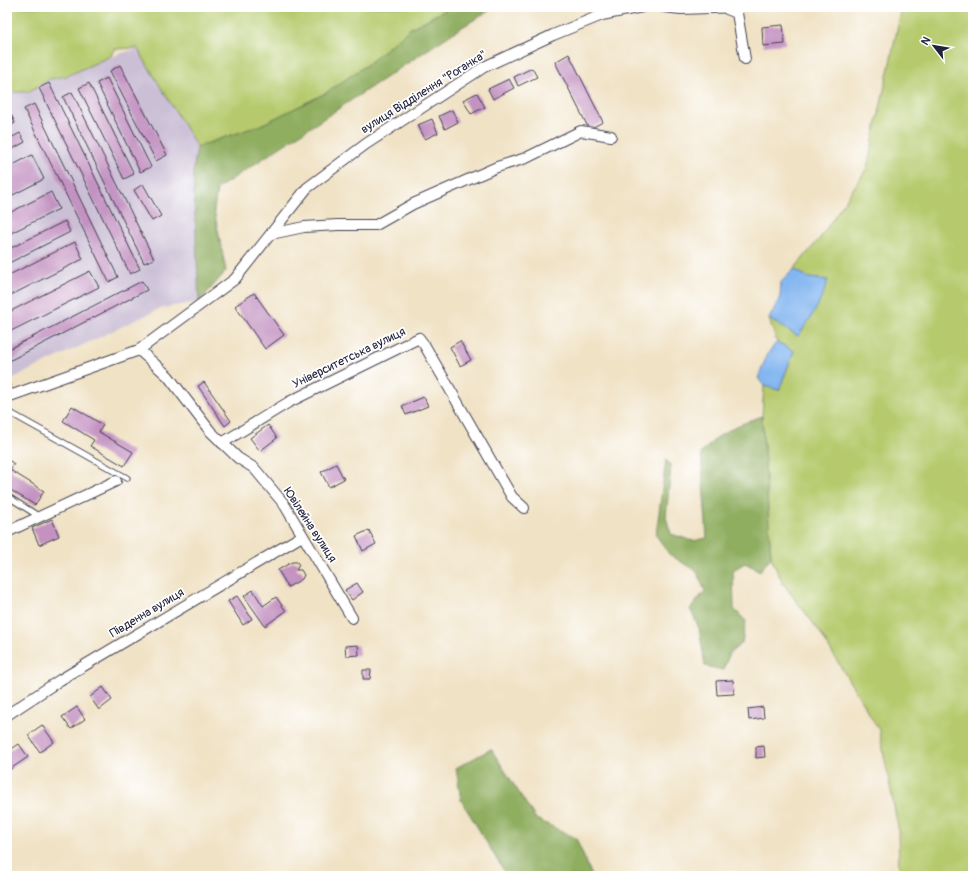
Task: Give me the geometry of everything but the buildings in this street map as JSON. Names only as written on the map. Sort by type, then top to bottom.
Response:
[{"type":"street","name":"вулиця Відділення \"Роганка\"","points":[[9,396],[139,350],[235,279],[308,188],[366,144],[484,67],[602,14],[642,7]]},
{"type":"street","points":[[664,7],[681,9],[727,9],[739,7]]},
{"type":"street","points":[[727,9],[737,13],[745,59]]},
{"type":"street","points":[[271,234],[304,227],[338,224],[376,225],[413,204],[497,167],[526,158],[580,130],[612,136]]},
{"type":"street","name":"Університетська вулиця","points":[[222,443],[289,402],[418,338],[425,346],[512,497],[524,508]]},
{"type":"street","name":"Ювілейна вулиця","points":[[139,350],[168,376],[210,431],[238,458],[254,468],[284,504],[352,618]]},
{"type":"street","points":[[7,532],[116,481]]},
{"type":"street","name":"Південна вулиця","points":[[7,715],[60,680],[302,536]]},
{"type":"lane","points":[[7,385],[9,396]]},
{"type":"lane","points":[[7,411],[127,478]]},
{"type":"lane","points":[[7,496],[40,517]]},
{"type":"shaded area","points":[[138,48],[197,147],[193,172],[199,302],[161,308],[7,381],[7,90]]},
{"type":"green space","points":[[7,7],[451,7],[411,28],[368,64],[326,93],[261,125],[197,147],[137,48],[114,49],[111,56],[67,76],[50,79],[28,92],[13,92],[7,87]]},
{"type":"green space","points":[[451,7],[495,7],[459,29],[217,189],[214,210],[226,271],[199,302],[193,172],[197,147],[261,125],[326,93],[368,64],[411,28]]},
{"type":"green space","points":[[902,7],[973,7],[973,876],[899,876],[898,827],[879,730],[819,631],[782,582],[771,557],[762,416],[764,386],[779,390],[794,351],[777,342],[769,319],[798,336],[828,280],[809,278],[794,269],[820,238],[867,168]]},
{"type":"green space","points":[[762,416],[771,557],[760,571],[745,563],[733,570],[734,609],[746,621],[742,643],[730,653],[723,670],[705,666],[699,628],[690,609],[705,591],[697,572],[669,554],[656,535],[666,460],[671,466],[666,517],[671,534],[693,541],[707,538],[701,453],[716,438],[734,427]]},
{"type":"green space","points":[[491,749],[536,819],[576,838],[592,876],[507,876],[461,800],[456,768]]},
{"type":"water","points":[[794,269],[809,278],[828,280],[816,310],[798,336],[769,319],[780,297],[781,282]]},
{"type":"water","points":[[777,342],[794,351],[779,390],[764,386],[758,378],[768,353]]}]
